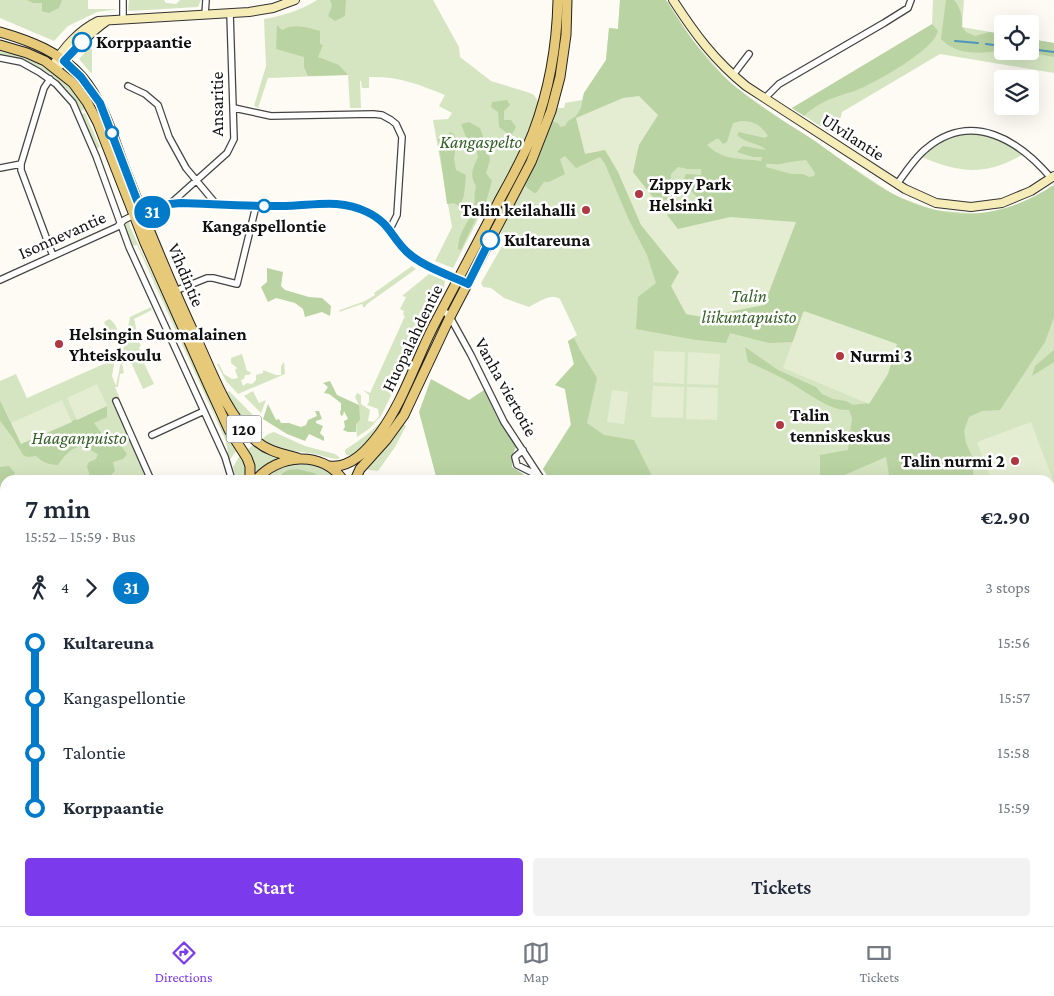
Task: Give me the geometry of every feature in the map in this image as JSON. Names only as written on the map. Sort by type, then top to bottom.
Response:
[{"type":"main road","name":"Huopalahdentie","points":[[329,466],[345,464],[358,457],[390,419],[442,309],[533,133],[551,72],[557,36],[558,0]]},
{"type":"main road","name":"Huopalahdentie","points":[[357,475],[360,469],[404,416],[450,317],[531,162],[551,111],[560,77],[564,56],[567,0]]},
{"type":"main road","name":"Vihdintie","points":[[0,32],[32,42],[62,58],[81,77],[100,103],[138,215],[175,291],[217,385],[240,424],[255,440],[269,449],[329,466]]},
{"type":"main road","name":"Vihdintie","points":[[0,45],[27,53],[54,67],[73,83],[94,114],[222,416],[247,458],[250,466],[250,475]]},
{"type":"main road","points":[[262,475],[274,465],[298,458]]},
{"type":"main road","points":[[329,466],[338,475]]},
{"type":"street","points":[[123,0],[123,19]]},
{"type":"street","points":[[205,15],[206,0]]},
{"type":"street","points":[[54,67],[84,28],[98,21],[230,13],[273,8],[295,0]]},
{"type":"street","name":"Ulvilantie","points":[[674,0],[702,43],[733,75],[897,184],[926,200],[971,207],[994,204],[1011,200],[1031,191],[1052,177]]},
{"type":"street","points":[[765,98],[779,84],[908,8],[911,0]]},
{"type":"street","name":"Ansaritie","points":[[170,204],[230,148],[234,139],[230,13]]},
{"type":"street","points":[[733,75],[749,54]]},
{"type":"street","points":[[0,58],[21,62],[50,79],[67,94],[79,113],[130,247],[225,457],[230,475]]},
{"type":"street","points":[[50,79],[44,88],[21,164],[21,170],[53,256]]},
{"type":"street","points":[[128,86],[145,94],[158,105],[169,136],[186,168],[216,204]]},
{"type":"street","points":[[234,108],[271,116],[373,114],[382,115],[391,120],[399,130],[402,143],[397,215],[390,229]]},
{"type":"street","points":[[897,184],[924,150],[952,134],[970,132],[986,132],[1008,140],[1052,177]]},
{"type":"street","points":[[0,168],[21,164]]},
{"type":"street","points":[[170,204],[256,206],[345,204],[368,212],[382,221],[402,247],[412,255],[468,284]]},
{"type":"street","name":"Isonnevantie","points":[[0,280],[117,227],[138,215],[170,204]]},
{"type":"street","points":[[175,291],[207,278],[237,284],[256,206]]},
{"type":"street","name":"Vanha viertotie","points":[[442,309],[450,317],[472,355],[498,412],[539,475]]},
{"type":"street","points":[[116,401],[149,475]]},
{"type":"street","points":[[152,435],[204,411]]},
{"type":"street","points":[[523,450],[515,457],[517,465],[535,475]]},
{"type":"green space","points":[[0,0],[88,0],[88,9],[118,9],[97,12],[68,26],[54,41],[0,18]]},
{"type":"green space","points":[[27,0],[62,0],[59,8],[49,13],[42,11],[42,3],[33,3]]},
{"type":"green space","points":[[129,0],[164,0],[166,3],[176,4],[180,0],[201,0],[198,7],[130,11],[128,10]]},
{"type":"green space","name":"Kangaspelto","points":[[317,0],[433,0],[459,47],[460,57],[491,81],[530,93],[534,95],[539,103],[520,156],[491,205],[486,204],[453,268],[435,261],[452,227],[433,120],[448,119],[452,113],[439,106],[445,95],[399,79],[369,77],[369,88],[362,88],[360,81],[361,108],[350,108],[348,75],[268,78],[258,108],[254,106],[266,66],[264,19],[292,12]]},
{"type":"green space","points":[[330,0],[346,0],[345,16],[335,21],[328,16],[332,6]]},
{"type":"green space","name":"Talin liikuntapuisto","points":[[620,0],[666,0],[689,36],[730,83],[780,119],[894,195],[934,210],[980,214],[1014,206],[1035,197],[1054,185],[1054,475],[547,475],[543,469],[571,424],[565,389],[555,385],[574,364],[568,341],[577,335],[560,299],[556,297],[548,298],[529,307],[504,298],[491,288],[483,287],[481,283],[506,239],[501,234],[504,223],[530,177],[556,108],[564,108],[565,103],[582,100],[584,93],[606,60],[609,28],[618,29]]},
{"type":"green space","name":"Talin liikuntapuisto","points":[[620,0],[666,0],[712,64],[741,91],[872,182],[903,199],[919,205],[952,213],[983,213],[1012,206],[1054,185],[1054,317],[1045,342],[1000,410],[982,411],[969,417],[964,431],[966,443],[975,463],[974,475],[889,475],[886,457],[845,475],[820,475],[820,455],[848,450],[852,418],[849,410],[841,410],[816,399],[784,379],[748,362],[745,347],[778,370],[816,387],[822,394],[833,399],[846,401],[853,405],[869,403],[803,312],[793,342],[769,343],[730,333],[726,343],[696,340],[636,329],[638,297],[656,283],[647,255],[600,157],[576,168],[565,156],[560,159],[565,174],[549,182],[544,182],[536,193],[525,186],[552,121],[559,124],[560,127],[565,126],[568,121],[576,116],[581,108],[584,93],[606,60],[609,28],[618,29]],"holes":[[[741,121],[757,124],[768,136],[765,138],[739,132],[737,135],[766,150],[743,146],[737,152],[753,157],[762,157],[761,161],[726,156],[707,145],[716,139],[719,139],[723,144],[727,142],[733,123]],[[806,160],[815,173],[814,176],[791,174],[766,167],[766,164]],[[678,167],[701,169],[701,175],[686,174],[683,182],[696,196],[696,200],[679,201],[673,213],[665,216],[656,206],[671,202],[672,192],[667,186],[671,181],[671,174]]]},
{"type":"green space","points":[[933,0],[964,0],[962,27],[994,33],[994,60],[1039,60],[1039,40],[1054,43],[1054,73],[940,54],[842,112],[836,136],[792,108],[932,25]]},
{"type":"green space","points":[[946,0],[954,0],[961,12],[962,27],[966,32],[975,36],[989,32],[994,33],[994,51],[978,53],[962,51],[947,45],[941,39]]},
{"type":"green space","points":[[932,24],[938,31],[928,46],[896,69],[858,90],[819,104],[804,116],[792,108]]},
{"type":"green space","points":[[277,25],[282,30],[296,26],[320,31],[320,44],[323,45],[318,57],[339,65],[348,75],[308,76],[304,67],[304,57],[276,49]]},
{"type":"green space","points":[[1039,40],[1054,43],[1054,57],[1039,54]]},
{"type":"green space","points":[[89,48],[92,49],[92,73],[79,59]]},
{"type":"green space","points":[[0,50],[27,59],[49,70],[68,85],[87,107],[81,111],[67,89],[48,73],[25,62],[0,56]]},
{"type":"green space","name":"Zippy Park Helsinki","points":[[639,96],[658,115],[639,145],[633,172],[678,229],[730,217],[796,222],[764,305],[702,317],[686,314],[671,286],[679,272],[641,225],[618,172],[605,150],[585,154],[576,118],[623,98]]},
{"type":"green space","points":[[507,100],[510,105],[504,111],[504,120],[511,120],[516,127],[511,136],[499,127],[498,112],[491,107],[492,102]]},
{"type":"green space","points":[[85,113],[100,147],[95,149],[82,114]]},
{"type":"green space","points":[[469,122],[480,128],[490,160],[486,173],[492,181],[486,202],[482,206],[461,250],[458,249],[460,236],[474,207],[476,186],[472,172],[478,157],[476,148],[466,137],[461,124]]},
{"type":"green space","points":[[451,132],[454,134],[457,142],[454,158],[456,170],[466,175],[464,195],[460,207],[454,203],[447,204],[438,139]]},
{"type":"green space","points":[[970,134],[985,135],[998,140],[1022,155],[996,166],[972,170],[948,166],[922,157],[944,141],[956,136]]},
{"type":"green space","points":[[129,222],[199,373],[215,415],[236,451],[229,461],[226,454],[228,451],[225,439],[137,245],[132,246],[124,225]]},
{"type":"green space","points":[[412,266],[416,269],[364,308],[362,304],[339,312],[375,295],[374,293]]},
{"type":"green space","points":[[267,268],[283,272],[281,286],[285,290],[309,297],[322,298],[331,306],[330,316],[322,312],[305,317],[303,309],[295,303],[276,298],[268,302],[261,287],[267,282]]},
{"type":"green space","points":[[429,274],[445,281],[444,287],[381,416],[369,429],[357,437],[356,424],[359,405],[355,397],[357,393],[361,395],[361,404],[370,410],[368,421],[374,422],[379,416],[378,409],[367,405],[369,395],[363,390],[370,393],[405,316],[403,315],[404,311],[400,309],[406,297],[402,296]]},
{"type":"green space","name":"Haaganpuisto","points":[[151,307],[152,310],[134,319],[141,346],[139,347],[144,358],[142,359],[154,384],[143,389],[130,360],[122,364],[124,373],[120,374],[118,387],[115,387],[120,399],[116,401],[146,475],[0,475],[0,421],[4,425],[11,422],[0,400],[0,381],[16,374],[27,398],[115,359],[112,376],[116,386],[130,317]]},
{"type":"green space","name":"Nurmi 3","points":[[804,311],[897,344],[888,374],[869,404],[783,368]]},
{"type":"green space","points":[[109,319],[116,326],[118,335],[117,341],[113,343],[104,322]]},
{"type":"green space","points":[[574,338],[597,378],[587,423],[604,435],[634,440],[652,475],[547,475],[543,469],[571,425],[565,389],[555,385],[574,364],[568,341]]},
{"type":"green space","points":[[1054,350],[1054,362],[1032,376],[1035,366]]},
{"type":"green space","points":[[654,351],[685,352],[684,384],[653,382]]},
{"type":"green space","points":[[688,352],[720,354],[718,385],[687,384]]},
{"type":"green space","points":[[242,354],[247,371],[251,372],[241,380],[243,386],[247,383],[252,384],[256,380],[256,375],[263,373],[263,370],[281,375],[281,366],[284,362],[285,374],[238,394],[226,381],[217,364],[219,364],[224,374],[232,379],[238,378],[235,370],[237,368],[231,363],[231,358]]},
{"type":"green space","points":[[431,379],[469,400],[484,390],[497,417],[516,447],[512,456],[512,467],[525,475],[436,475],[419,412]]},
{"type":"green space","points":[[330,381],[337,395],[359,405],[360,420],[356,424],[356,432],[343,430],[345,427],[344,421],[348,419],[344,411],[341,416],[341,403],[329,394],[324,393],[328,387],[323,383]]},
{"type":"green space","points":[[97,384],[107,406],[77,420],[67,398]]},
{"type":"green space","points":[[653,386],[684,387],[683,418],[651,417]]},
{"type":"green space","points":[[687,387],[718,388],[717,420],[686,419]]},
{"type":"green space","points":[[612,390],[628,392],[624,424],[607,422]]},
{"type":"green space","points":[[229,391],[261,423],[260,431],[256,436],[244,423],[225,393]]},
{"type":"green space","points":[[253,391],[259,403],[266,400],[261,413],[244,396]]},
{"type":"green space","points":[[0,400],[21,443],[107,406],[107,417],[94,423],[111,446],[120,444],[127,454],[123,459],[113,462],[115,471],[111,475],[90,475],[87,466],[89,462],[96,459],[98,454],[85,448],[75,448],[58,465],[46,463],[36,456],[27,457],[23,455],[0,421]]},
{"type":"green space","points":[[62,400],[72,422],[21,444],[11,423]]},
{"type":"green space","points":[[268,404],[276,420],[279,419],[281,423],[289,423],[301,427],[306,425],[308,420],[317,416],[315,411],[319,411],[322,419],[316,421],[316,423],[323,426],[320,433],[324,437],[324,441],[309,434],[305,441],[287,434],[263,419]]},
{"type":"green space","points":[[386,415],[363,447],[351,455],[346,455],[345,450],[372,430]]},
{"type":"green space","name":"Talin nurmi 2","points":[[1031,422],[1051,475],[989,475],[977,442]]},
{"type":"green space","points":[[403,424],[406,426],[395,447],[378,471],[369,470],[367,468]]},
{"type":"green space","points":[[274,432],[305,446],[335,454],[339,459],[281,449],[261,440]]},
{"type":"green space","points":[[255,444],[281,459],[256,473],[254,461],[248,449]]},
{"type":"green space","points":[[240,455],[245,467],[245,475],[235,475],[233,467]]},
{"type":"green space","points":[[288,465],[309,465],[320,468],[332,475],[314,475],[306,471],[268,475]]},
{"type":"green space","points":[[9,466],[15,473],[14,475],[0,475],[0,467]]},
{"type":"green space","points":[[297,469],[317,475],[280,475],[288,470]]},
{"type":"waterway","points":[[955,41],[978,43]]},
{"type":"waterway","points":[[986,44],[994,45]]},
{"type":"waterway","points":[[1039,50],[1054,52]]},
{"type":"bus line","name":"31","points":[[82,42],[64,61],[81,77],[100,103],[143,216],[170,204],[181,203],[278,206],[349,204],[368,212],[382,221],[402,247],[416,258],[468,284],[490,240]]},
{"type":"place","name":"Korppaantie","points":[[82,42]]},
{"type":"place","name":"Zippy Park Helsinki","points":[[639,194]]},
{"type":"place","name":"Kangaspellontie","points":[[264,206]]},
{"type":"place","name":"Talin keilahalli","points":[[586,210]]},
{"type":"place","name":"Kultareuna","points":[[490,240]]},
{"type":"place","name":"Helsingin Suomalainen Yhteiskoulu","points":[[59,344]]},
{"type":"place","name":"Nurmi 3","points":[[840,356]]},
{"type":"place","name":"Talin tenniskeskus","points":[[780,425]]},
{"type":"place","name":"Talin nurmi 2","points":[[1015,461]]}]
